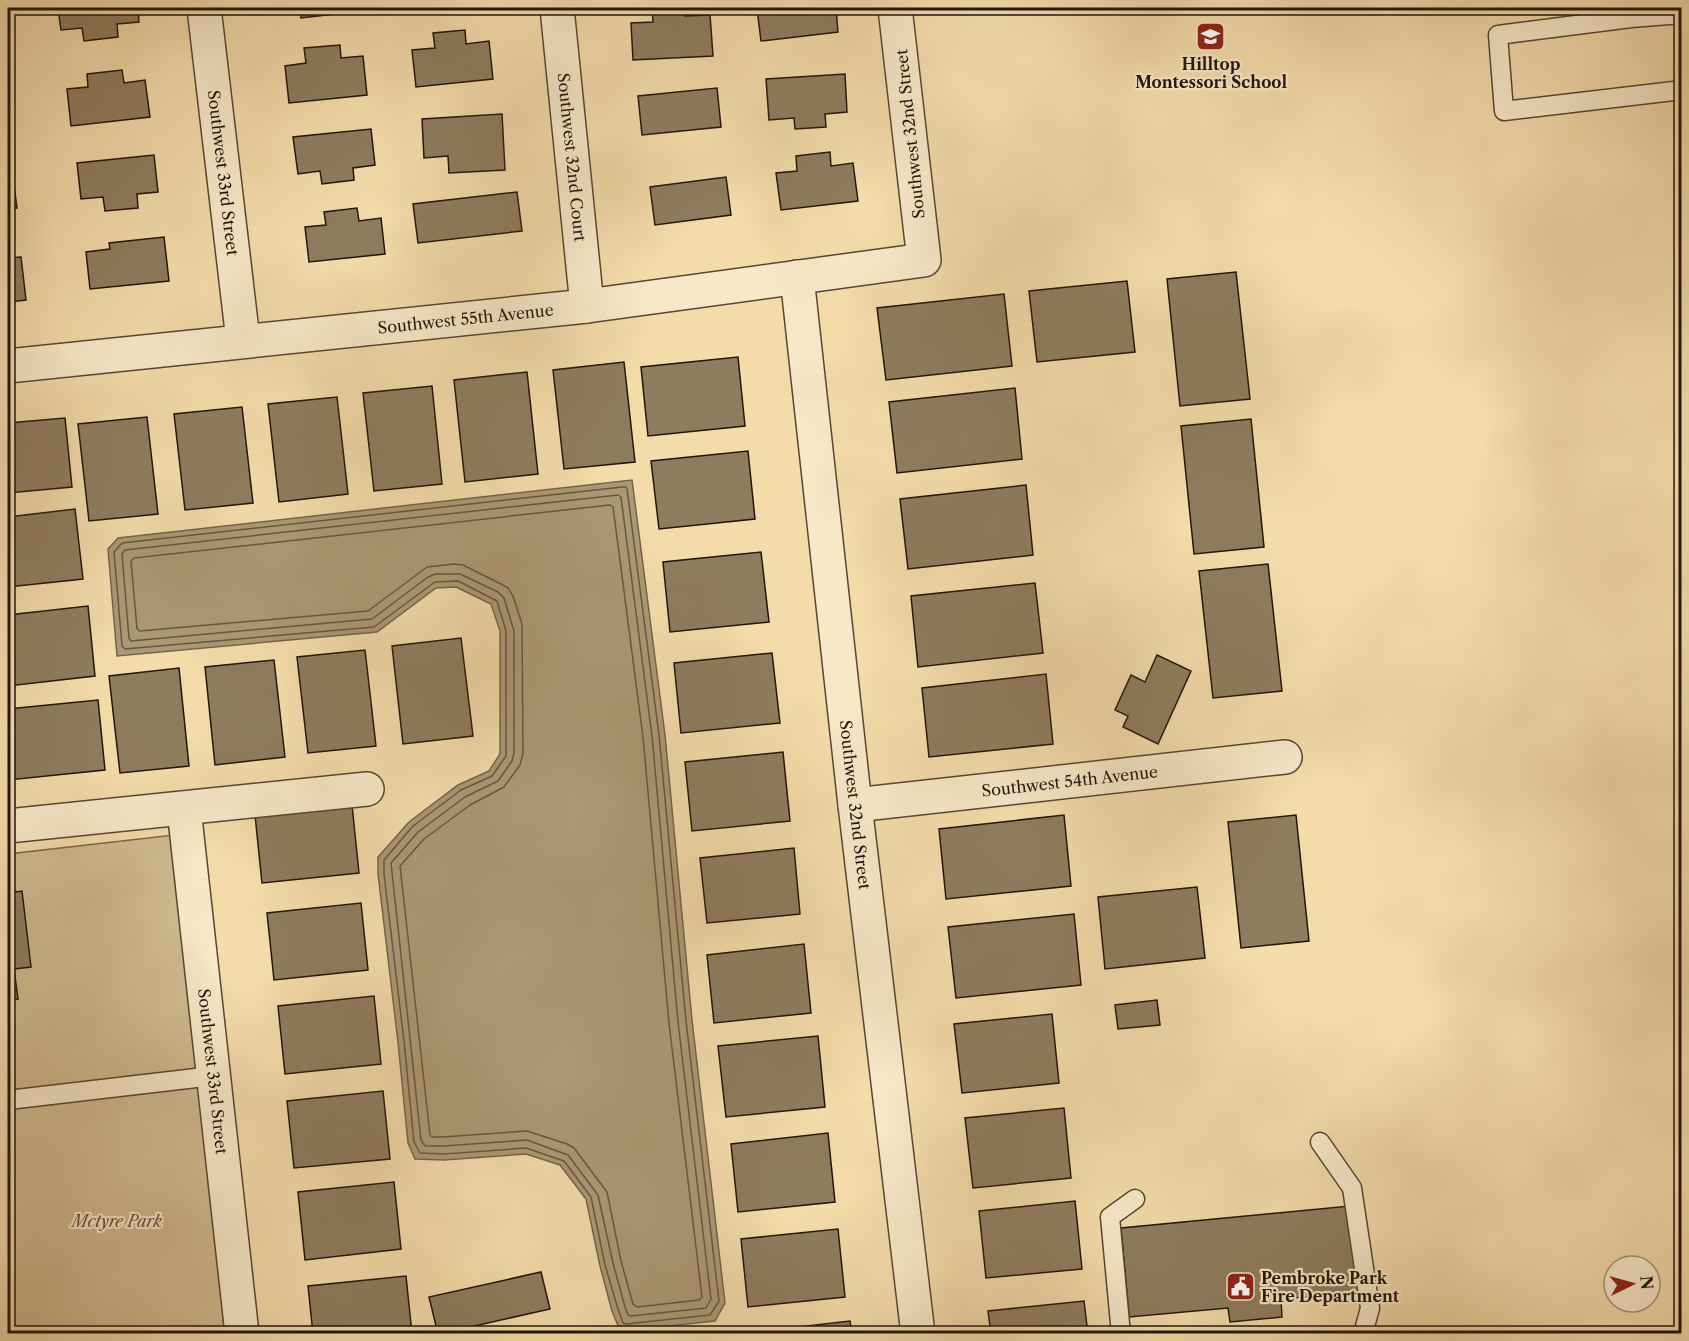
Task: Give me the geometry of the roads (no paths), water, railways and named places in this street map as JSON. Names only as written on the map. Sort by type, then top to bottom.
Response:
[{"type":"street","name":"Southwest 33rd Street","points":[[204,8],[243,340]]},
{"type":"street","name":"Southwest 32nd Court","points":[[557,8],[587,306]]},
{"type":"street","name":"Southwest 32nd Street","points":[[895,8],[924,260]]},
{"type":"street","name":"Southwest 55th Avenue","points":[[8,366],[587,306],[924,260]]},
{"type":"street","name":"Southwest 32nd Street","points":[[797,277],[855,806],[918,1334]]},
{"type":"street","name":"Southwest 54th Avenue","points":[[855,806],[1285,757]]},
{"type":"street","points":[[8,826],[367,789]]},
{"type":"street","name":"Southwest 33rd Street","points":[[184,809],[242,1334]]},
{"type":"lane","points":[[1682,14],[1631,13],[1498,35],[1504,111],[1682,90]]},
{"type":"lane","points":[[8,1100],[213,1076]]},
{"type":"lane","points":[[1320,1142],[1352,1188],[1370,1308],[1363,1334]]},
{"type":"lane","points":[[1121,1334],[1110,1217],[1135,1199]]},
{"type":"water","points":[[632,480],[665,735],[692,1020],[725,1303],[715,1321],[622,1331],[612,1311],[586,1199],[560,1165],[526,1154],[444,1160],[415,1159],[408,1143],[378,857],[409,822],[458,785],[489,771],[500,754],[500,631],[491,604],[456,587],[436,588],[377,632],[117,656],[108,549],[118,538]]},
{"type":"place","name":"Hilltop Montessori School","points":[[1211,36]]},
{"type":"place","name":"Pembroke Park Fire Department","points":[[1240,1287]]},
{"type":"park label","name":"Mctyre Park","points":[[117,1221]]}]
